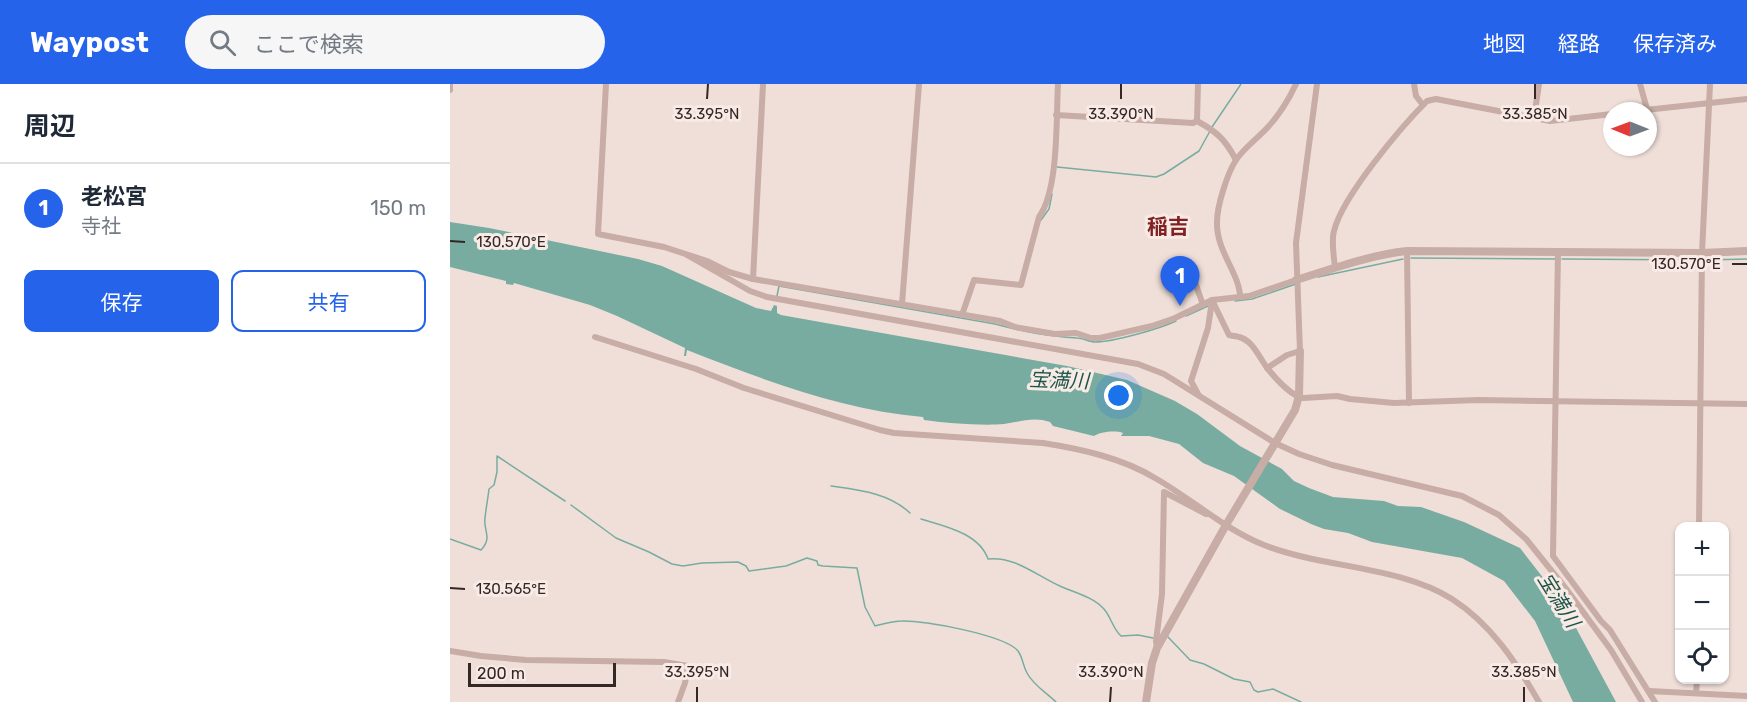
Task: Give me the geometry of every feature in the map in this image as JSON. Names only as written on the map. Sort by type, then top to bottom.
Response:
[{"type":"street","points":[[450,84],[450,90]]},
{"type":"street","points":[[606,84],[598,234],[664,247],[753,279],[1000,321],[1015,327],[1055,334],[1076,333],[1091,338],[1100,338],[1152,326],[1175,318],[1212,300],[1250,296],[1335,268],[1407,251],[1702,253],[1747,251]]},
{"type":"street","points":[[753,279],[763,84]]},
{"type":"street","points":[[902,304],[912,203],[919,84]]},
{"type":"street","points":[[962,315],[974,280],[1021,285],[1039,217],[1046,208],[1054,165],[1058,84]]},
{"type":"street","points":[[1197,121],[1198,84]]},
{"type":"street","points":[[1240,297],[1240,289],[1221,249],[1217,222],[1224,189],[1236,160],[1276,118],[1296,84]]},
{"type":"street","points":[[1146,702],[1152,663],[1157,648],[1295,410],[1299,396],[1300,351],[1296,280],[1298,228],[1317,84]]},
{"type":"street","points":[[1414,84],[1416,96],[1423,105]]},
{"type":"street","points":[[1534,118],[1539,84]]},
{"type":"street","points":[[1640,84],[1645,102]]},
{"type":"street","points":[[1699,522],[1702,253],[1710,84]]},
{"type":"street","points":[[1335,268],[1333,232],[1344,204],[1383,153],[1423,105],[1431,99],[1555,121],[1603,115]]},
{"type":"street","points":[[1657,109],[1747,99]]},
{"type":"street","points":[[1056,115],[1193,123],[1197,121]]},
{"type":"street","points":[[1197,121],[1220,135],[1236,160]]},
{"type":"street","points":[[1407,251],[1409,403]]},
{"type":"street","points":[[1558,251],[1553,556],[1610,630],[1655,702]]},
{"type":"street","points":[[687,255],[750,291],[767,297],[1151,368],[1198,394],[1273,446],[1332,465],[1462,496],[1499,515],[1522,534],[1611,650],[1642,702]]},
{"type":"street","points":[[1195,282],[1203,304]]},
{"type":"street","points":[[1212,300],[1229,335],[1249,342],[1267,368],[1286,389],[1300,397],[1337,396],[1409,403],[1556,400],[1747,404]]},
{"type":"street","points":[[1198,394],[1191,381],[1208,328],[1212,300]]},
{"type":"street","points":[[595,337],[684,365],[744,388],[887,432],[1043,443],[1098,455],[1143,471],[1175,489],[1213,516]]},
{"type":"street","points":[[1267,368],[1287,355],[1300,351]]},
{"type":"street","points":[[1176,381],[1191,381]]},
{"type":"street","points":[[1157,648],[1165,533],[1164,492],[1197,511],[1228,523],[1263,544],[1288,553],[1400,578],[1434,589],[1466,609],[1499,639],[1539,702]]},
{"type":"street","points":[[450,651],[526,660],[683,664],[688,666],[678,702]]},
{"type":"street","points":[[1696,684],[1696,693]]},
{"type":"street","points":[[1649,691],[1747,696]]},
{"type":"water","name":"宝満川","points":[[450,222],[638,259],[662,266],[756,308],[771,311],[774,305],[777,306],[777,313],[781,315],[1067,366],[1127,380],[1175,401],[1197,414],[1240,446],[1282,469],[1294,481],[1309,488],[1333,497],[1421,507],[1464,522],[1520,548],[1562,602],[1616,702],[1573,702],[1535,621],[1504,581],[1462,558],[1372,542],[1348,533],[1311,524],[1280,509],[1234,476],[1203,463],[1179,444],[1149,436],[1121,436],[1123,433],[1112,432],[1094,436],[1038,420],[986,425],[924,420],[923,417],[833,401],[687,350],[684,356],[685,348],[590,305],[450,267]]},
{"type":"waterway","points":[[1212,127],[1241,84]]},
{"type":"waterway","points":[[1057,167],[1156,177],[1199,151],[1210,131]]},
{"type":"waterway","points":[[1041,220],[1049,209],[1052,194]]},
{"type":"waterway","points":[[1411,258],[1555,259]]},
{"type":"waterway","points":[[1318,277],[1403,259]]},
{"type":"waterway","points":[[1562,259],[1698,260]]},
{"type":"waterway","points":[[1706,260],[1747,259]]},
{"type":"waterway","points":[[1235,301],[1252,299],[1296,284]]},
{"type":"waterway","points":[[777,296],[779,286],[1095,342],[1113,340],[1176,321]]},
{"type":"waterway","points":[[1186,316],[1208,306]]},
{"type":"waterway","points":[[450,539],[481,550],[485,545],[486,511],[489,489],[494,485],[497,472],[497,456],[565,501]]},
{"type":"waterway","points":[[831,486],[883,497],[902,506],[910,513]]},
{"type":"waterway","points":[[571,505],[616,538],[672,564],[683,566],[738,562],[746,566],[749,571],[786,566],[807,558],[817,561],[818,565],[857,568],[865,607],[875,626],[912,621],[945,626],[997,639],[1018,651],[1030,678],[1056,702]]},
{"type":"waterway","points":[[921,519],[969,537],[977,543],[988,559],[1017,564],[1095,601],[1106,612],[1121,636],[1138,635],[1153,638]]},
{"type":"waterway","points":[[1168,637],[1190,660],[1204,664],[1234,679],[1250,682],[1254,690],[1258,692],[1273,689],[1301,702]]},
{"type":"place","name":"老松宮","points":[[1180,306]]},
{"type":"district","name":"稲吉","points":[[1168,227]]}]
